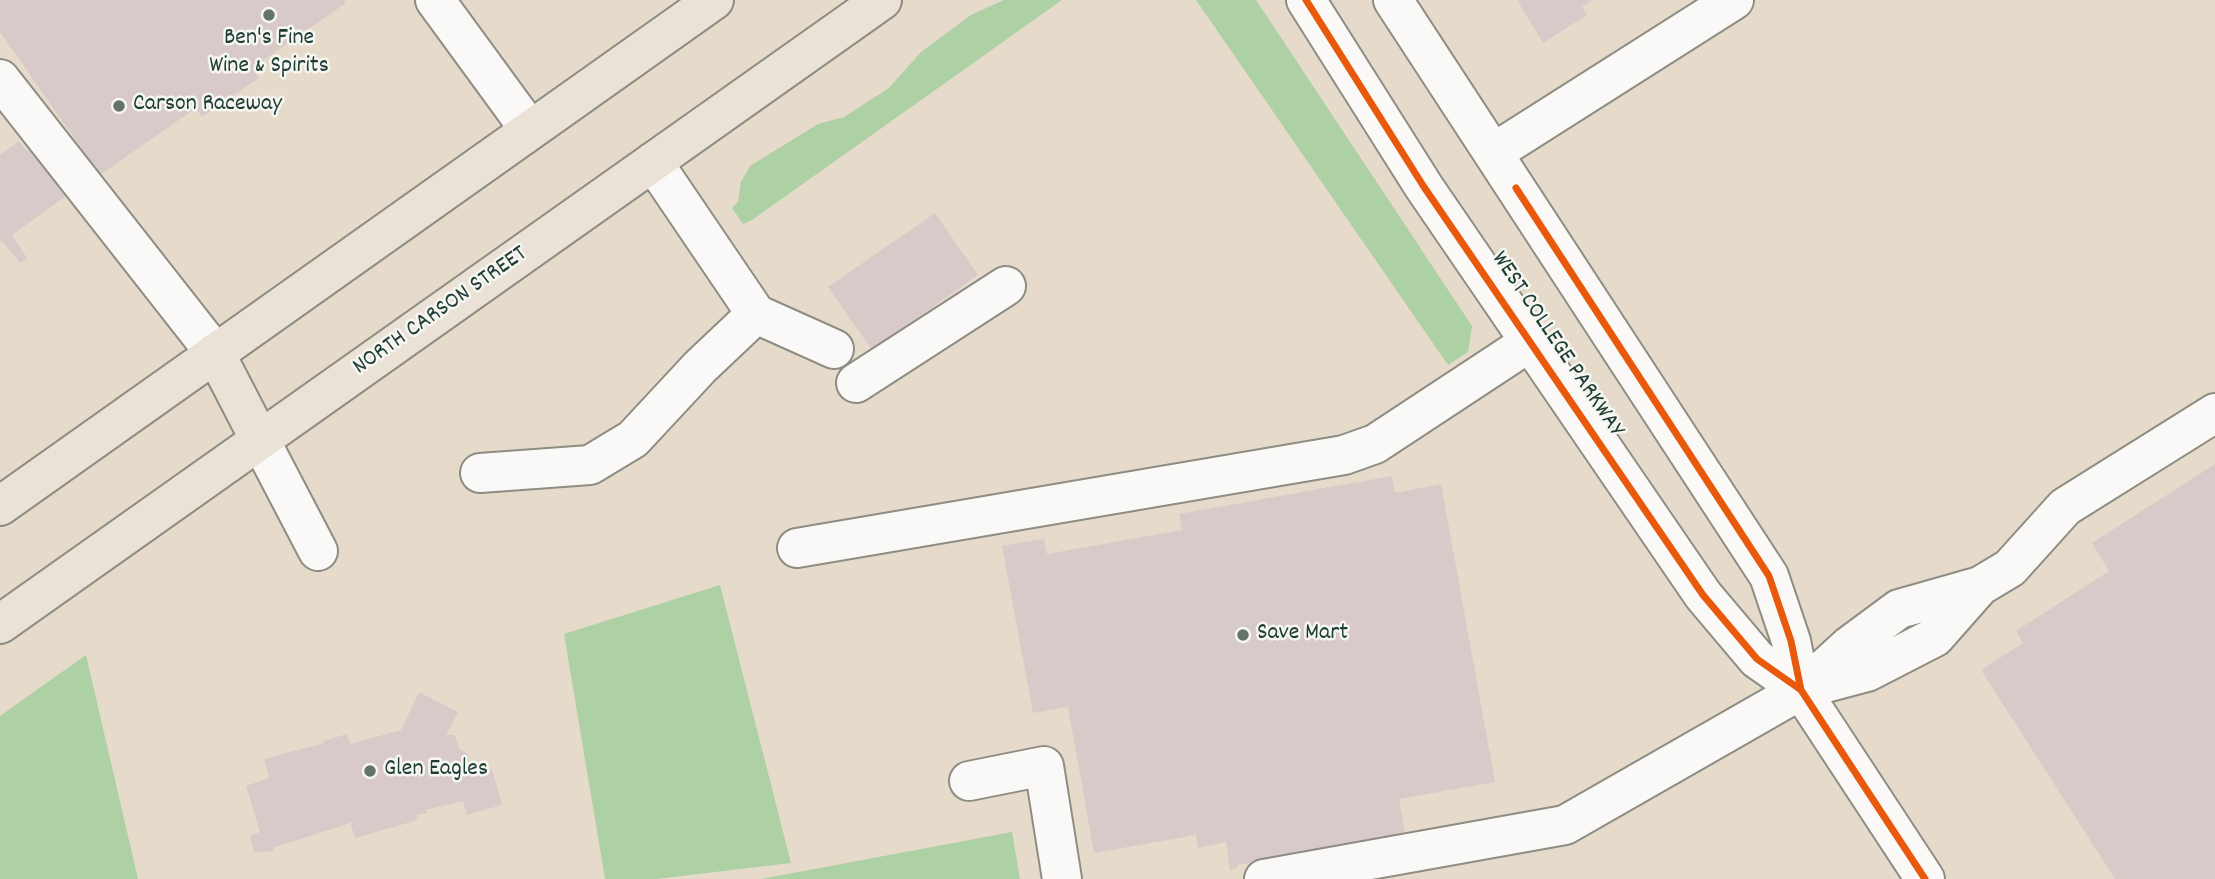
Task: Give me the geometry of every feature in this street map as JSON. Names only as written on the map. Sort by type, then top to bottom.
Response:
[{"type":"main road","points":[[0,506],[714,0]]},
{"type":"main road","name":"NORTH CARSON STREET","points":[[0,624],[882,0]]},
{"type":"main road","points":[[215,353],[260,440]]},
{"type":"street","points":[[435,0],[530,130]]},
{"type":"street","name":"WEST COLLEGE PARKWAY","points":[[1306,0],[1424,187],[1703,595],[1757,659],[1801,690],[1925,879]]},
{"type":"street","name":"WEST COLLEGE PARKWAY","points":[[1393,0],[1769,576],[1791,641],[1801,690]]},
{"type":"street","points":[[1493,153],[1734,0]]},
{"type":"street","points":[[0,79],[215,353]]},
{"type":"street","points":[[653,162],[756,314],[834,349]]},
{"type":"street","points":[[856,383],[1006,286]]},
{"type":"street","points":[[480,473],[590,465],[633,439],[700,367],[756,314]]},
{"type":"street","points":[[797,548],[1344,455],[1375,444],[1531,342]]},
{"type":"street","points":[[1264,879],[1564,825],[1801,690],[1849,646],[1899,609],[1980,586],[2011,568],[2065,507],[2215,413]]},
{"type":"street","points":[[260,440],[318,551]]},
{"type":"street","points":[[969,781],[1044,766],[1062,879]]},
{"type":"green space","points":[[1004,0],[1062,0],[743,224],[732,208],[738,202],[741,182],[750,166],[818,124],[844,117],[889,88],[921,52],[971,15]]},
{"type":"green space","points":[[1196,0],[1256,0],[1472,326],[1468,352],[1448,365]]},
{"type":"green space","points":[[720,585],[791,863],[656,879],[605,879],[564,634]]},
{"type":"green space","points":[[86,655],[138,879],[0,879],[0,716]]},
{"type":"green space","points":[[1012,832],[1020,879],[761,879]]},
{"type":"building","points":[[0,0],[344,0],[346,3],[252,68],[259,78],[202,117],[196,108],[100,175],[0,32]]},
{"type":"building","points":[[1517,0],[1593,0],[1582,7],[1587,15],[1543,43]]},
{"type":"building","points":[[19,141],[27,151],[33,147],[67,195],[12,235],[27,258],[20,263],[2,241],[0,242],[0,155]]},
{"type":"building","points":[[935,213],[978,275],[872,350],[828,287]]},
{"type":"building","points":[[2215,464],[2215,879],[2115,879],[1981,670],[2023,643],[2016,631],[2109,571],[2092,543]]},
{"type":"building","name":"Save Mart","points":[[1392,476],[1395,493],[1441,484],[1495,782],[1399,799],[1406,837],[1237,865],[1237,868],[1230,870],[1226,842],[1198,848],[1196,835],[1094,853],[1068,707],[1033,713],[1002,546],[1044,539],[1047,554],[1182,530],[1179,514]]},
{"type":"building","name":"Glen Eagles","points":[[419,692],[458,712],[446,735],[455,735],[459,749],[467,753],[473,774],[492,769],[502,805],[467,815],[463,801],[426,810],[427,813],[416,815],[418,820],[355,838],[351,825],[353,822],[273,848],[274,851],[254,853],[250,836],[260,832],[246,786],[269,778],[264,759],[347,734],[350,744],[401,730]]},
{"type":"cycle path","points":[[1306,0],[1424,187],[1703,595],[1757,659],[1801,690]]},
{"type":"cycle path","points":[[1516,188],[1769,576],[1791,641],[1801,690],[1925,879]]},
{"type":"place","name":"Ben's Fine Wine & Spirits","points":[[269,15]]},
{"type":"place","name":"Carson Raceway","points":[[119,106]]},
{"type":"place","name":"Save Mart","points":[[1243,635]]},
{"type":"place","name":"Glen Eagles","points":[[370,771]]}]
